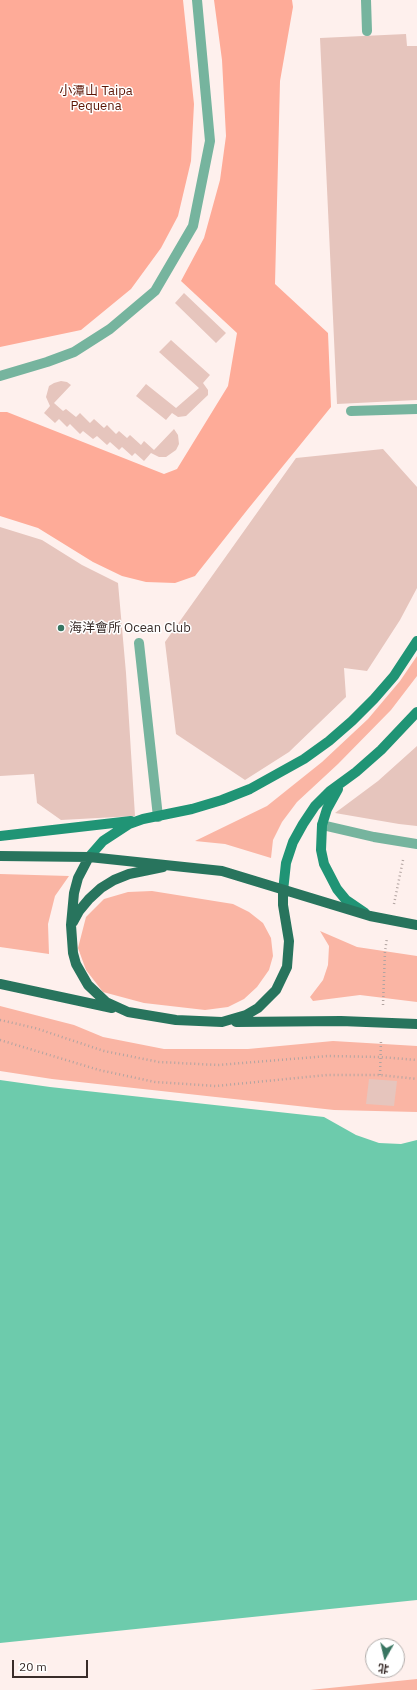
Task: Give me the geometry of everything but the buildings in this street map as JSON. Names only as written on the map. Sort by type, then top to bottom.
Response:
[{"type":"main road","points":[[0,856],[89,857],[222,871],[283,891],[370,916],[417,925]]},
{"type":"main road","points":[[89,857],[78,878],[74,893],[71,925],[73,953],[76,964],[88,985],[106,1002],[128,1012]]},
{"type":"main road","points":[[71,925],[79,911],[89,899],[110,883],[130,874],[172,865]]},
{"type":"main road","points":[[222,1022],[246,1015],[258,1008],[276,990],[282,979],[289,954],[290,941],[283,905],[283,891]]},
{"type":"main road","points":[[0,984],[128,1012],[176,1020],[222,1022],[341,1021],[417,1024]]},
{"type":"street","points":[[0,376],[74,352],[110,329],[155,291],[193,226],[210,141],[196,0]]},
{"type":"street","points":[[366,0],[367,31]]},
{"type":"street","points":[[351,411],[417,409]]},
{"type":"street","points":[[0,836],[158,817],[222,800],[250,789],[304,759],[341,731],[374,699],[394,676],[417,641]]},
{"type":"street","points":[[139,643],[158,817]]},
{"type":"street","points":[[370,916],[346,900],[330,877],[321,850],[322,825],[333,796],[341,785],[381,750],[417,712]]},
{"type":"street","points":[[283,891],[286,863],[293,842],[302,824],[315,806],[330,791],[352,775]]},
{"type":"street","points":[[89,857],[115,832],[129,824],[143,819]]},
{"type":"street","points":[[322,825],[374,837],[412,843]]},
{"type":"path","points":[[385,951],[391,921],[412,843]]},
{"type":"path","points":[[0,1020],[35,1028],[104,1051],[160,1062],[218,1065],[328,1056],[380,1057],[417,1060]]},
{"type":"path","points":[[0,1040],[99,1070],[155,1082],[216,1086],[328,1075],[380,1075],[417,1079]]},
{"type":"shaded area","points":[[417,656],[417,676],[391,710],[338,764],[297,802],[282,822],[273,840],[271,858],[225,844],[195,841],[267,806],[322,762],[368,719],[400,681]]},
{"type":"shaded area","points":[[0,874],[69,876],[55,896],[48,924],[49,954],[0,947]]},
{"type":"shaded area","points":[[152,891],[233,904],[249,912],[263,923],[271,938],[273,956],[269,970],[257,987],[244,999],[228,1007],[205,1010],[144,1003],[103,992],[86,970],[78,948],[86,917],[104,899],[128,892]]},
{"type":"shaded area","points":[[320,931],[357,947],[417,956],[417,1002],[360,995],[313,1001],[310,997],[323,980],[328,965],[329,946]]},
{"type":"shaded area","points":[[0,1006],[74,1025],[103,1037],[164,1049],[248,1049],[333,1041],[417,1046],[417,1112],[334,1110],[52,1079],[0,1071]]},
{"type":"shaded area","points":[[0,1080],[50,1087],[324,1117],[356,1135],[379,1143],[401,1144],[417,1140],[417,1600],[0,1643]]},
{"type":"shaded area","points":[[417,1679],[417,1690],[310,1690]]},
{"type":"green space","name":"小潭山 Taipa Pequena","points":[[0,0],[183,0],[194,104],[191,161],[178,216],[161,248],[131,289],[81,330],[0,347]]},
{"type":"green space","points":[[214,0],[292,0],[293,7],[280,81],[275,284],[328,333],[331,407],[195,576],[175,583],[146,582],[122,576],[93,562],[38,528],[0,516],[0,412],[7,412],[164,474],[177,469],[228,386],[237,333],[181,281],[204,238],[220,180],[226,136],[222,60]]},
{"type":"place","name":"海洋會所 Ocean Club","points":[[61,628]]}]
